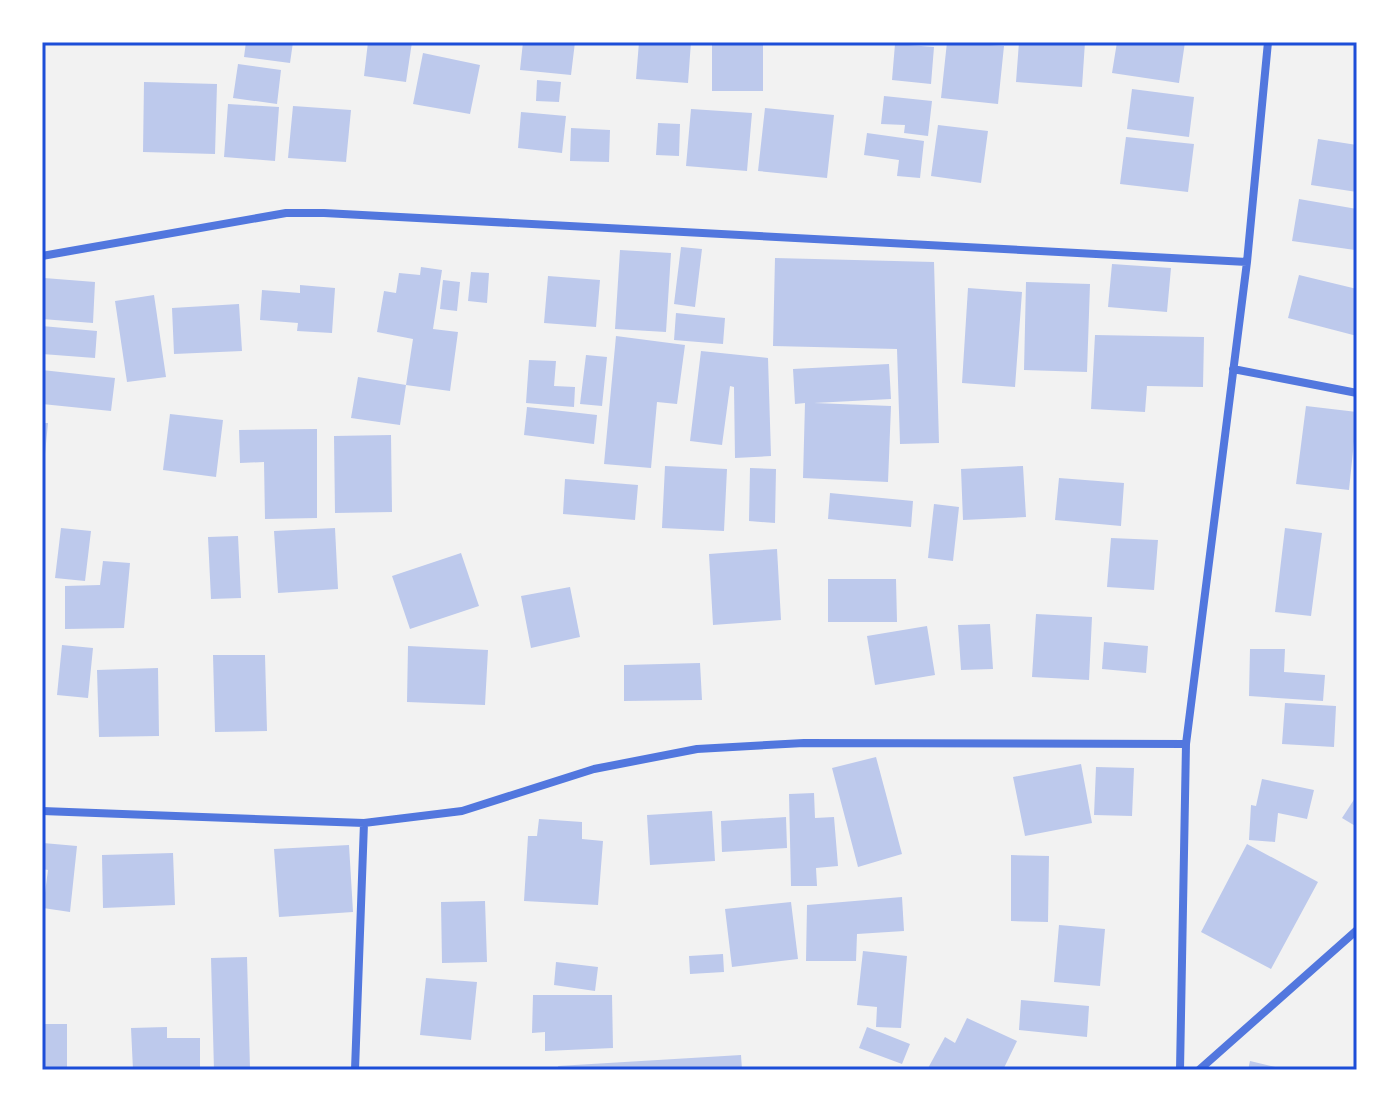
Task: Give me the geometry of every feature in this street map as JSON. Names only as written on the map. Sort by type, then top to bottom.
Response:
[{"type":"street","points":[[1180,1070],[1186,744],[1247,262],[1268,42]]},
{"type":"street","points":[[42,256],[286,213],[324,213],[1247,262]]},
{"type":"street","points":[[1233,369],[1357,393]]},
{"type":"street","points":[[42,811],[364,823],[462,811],[594,769],[697,749],[804,743],[1186,744]]},
{"type":"street","points":[[355,1070],[364,823]]},
{"type":"street","points":[[1199,1070],[1357,930]]},
{"type":"building","points":[[246,42],[293,42],[290,63],[244,57]]},
{"type":"building","points":[[368,42],[412,42],[406,82],[364,76]]},
{"type":"building","points":[[523,42],[575,42],[571,75],[520,70]]},
{"type":"building","points":[[639,42],[691,42],[688,83],[636,79]]},
{"type":"building","points":[[947,42],[1004,46],[998,104],[941,98]]},
{"type":"building","points":[[1019,42],[1085,42],[1082,87],[1016,82]]},
{"type":"building","points":[[1117,42],[1185,42],[1179,83],[1112,73]]},
{"type":"building","points":[[712,44],[763,44],[763,91],[712,91]]},
{"type":"building","points":[[895,44],[934,47],[931,84],[892,80]]},
{"type":"building","points":[[423,53],[480,65],[470,114],[413,104]]},
{"type":"building","points":[[238,64],[281,70],[277,104],[233,98]]},
{"type":"building","points":[[537,80],[561,82],[559,102],[536,101]]},
{"type":"building","points":[[144,82],[217,84],[215,154],[143,152]]},
{"type":"building","points":[[1132,89],[1194,97],[1189,137],[1127,129]]},
{"type":"building","points":[[884,96],[932,101],[928,136],[904,133],[905,125],[881,124]]},
{"type":"building","points":[[228,104],[279,107],[275,161],[224,157]]},
{"type":"building","points":[[293,106],[351,110],[346,162],[288,158]]},
{"type":"building","points":[[765,108],[834,115],[827,178],[758,171]]},
{"type":"building","points":[[691,109],[752,113],[747,171],[686,166]]},
{"type":"building","points":[[521,112],[566,116],[562,153],[518,148]]},
{"type":"building","points":[[658,123],[680,124],[679,156],[656,155]]},
{"type":"building","points":[[938,125],[988,131],[981,183],[931,176]]},
{"type":"building","points":[[571,128],[610,130],[609,162],[570,161]]},
{"type":"building","points":[[867,133],[924,141],[920,178],[897,176],[899,160],[864,155]]},
{"type":"building","points":[[1126,137],[1194,144],[1188,192],[1120,184]]},
{"type":"building","points":[[1318,139],[1357,145],[1357,192],[1311,185]]},
{"type":"building","points":[[1299,199],[1357,209],[1355,250],[1292,241]]},
{"type":"building","points":[[681,247],[702,249],[695,307],[674,304]]},
{"type":"building","points":[[620,250],[671,253],[666,332],[615,329]]},
{"type":"building","points":[[775,258],[934,262],[939,443],[900,444],[897,349],[773,346]]},
{"type":"building","points":[[1112,264],[1171,268],[1167,312],[1108,307]]},
{"type":"building","points":[[421,267],[442,270],[433,329],[458,332],[450,391],[406,385],[413,339],[377,332],[384,291],[396,293],[399,273],[420,275]]},
{"type":"building","points":[[471,272],[489,273],[487,303],[468,301]]},
{"type":"building","points":[[1299,275],[1357,289],[1357,336],[1288,318]]},
{"type":"building","points":[[548,276],[600,280],[596,327],[544,323]]},
{"type":"building","points":[[44,278],[95,282],[93,323],[42,319]]},
{"type":"building","points":[[443,280],[460,282],[457,311],[440,309]]},
{"type":"building","points":[[1026,282],[1090,284],[1087,372],[1024,370]]},
{"type":"building","points":[[300,285],[335,288],[332,333],[297,331],[298,323],[260,320],[262,290],[300,293]]},
{"type":"building","points":[[968,288],[1022,292],[1015,387],[962,383]]},
{"type":"building","points":[[154,295],[166,377],[127,382],[115,301]]},
{"type":"building","points":[[239,304],[242,351],[174,354],[172,308]]},
{"type":"building","points":[[676,313],[725,318],[723,344],[674,340]]},
{"type":"building","points":[[42,326],[97,331],[95,358],[42,354]]},
{"type":"building","points":[[1095,335],[1204,337],[1203,387],[1147,386],[1145,412],[1091,409]]},
{"type":"building","points":[[616,336],[685,345],[677,404],[657,402],[651,468],[604,464]]},
{"type":"building","points":[[701,351],[768,358],[771,456],[735,458],[734,387],[730,386],[722,445],[690,441]]},
{"type":"building","points":[[586,355],[607,357],[602,406],[580,404]]},
{"type":"building","points":[[529,360],[556,361],[554,386],[575,387],[574,407],[526,403]]},
{"type":"building","points":[[889,364],[891,399],[814,403],[891,406],[888,482],[803,478],[805,403],[795,404],[793,369]]},
{"type":"building","points":[[42,370],[115,378],[111,411],[42,404]]},
{"type":"building","points":[[358,377],[406,385],[400,425],[351,418]]},
{"type":"building","points":[[1306,406],[1357,412],[1349,490],[1296,484]]},
{"type":"building","points":[[527,407],[597,415],[594,444],[524,435]]},
{"type":"building","points":[[170,414],[223,420],[216,477],[163,470]]},
{"type":"building","points":[[42,423],[48,423],[44,464],[42,464]]},
{"type":"building","points":[[317,429],[317,518],[265,519],[264,462],[240,463],[239,430]]},
{"type":"building","points":[[391,435],[392,512],[335,513],[334,436]]},
{"type":"building","points":[[665,466],[727,469],[724,531],[662,528]]},
{"type":"building","points":[[1023,466],[1026,517],[963,520],[961,469]]},
{"type":"building","points":[[750,468],[776,469],[775,523],[749,521]]},
{"type":"building","points":[[1059,478],[1124,483],[1121,526],[1055,520]]},
{"type":"building","points":[[565,479],[638,485],[635,520],[563,514]]},
{"type":"building","points":[[830,493],[913,501],[911,527],[828,519]]},
{"type":"building","points":[[934,504],[959,507],[953,561],[928,558]]},
{"type":"building","points":[[61,528],[91,531],[85,581],[55,578]]},
{"type":"building","points":[[335,528],[338,589],[278,593],[274,531]]},
{"type":"building","points":[[1285,528],[1322,533],[1311,616],[1275,612]]},
{"type":"building","points":[[238,536],[241,598],[211,599],[208,537]]},
{"type":"building","points":[[1111,538],[1158,540],[1154,590],[1107,587]]},
{"type":"building","points":[[777,549],[781,620],[713,625],[709,554]]},
{"type":"building","points":[[461,553],[479,606],[410,629],[392,576]]},
{"type":"building","points":[[103,561],[130,563],[124,628],[65,629],[65,586],[100,585]]},
{"type":"building","points":[[828,579],[896,579],[897,622],[828,622]]},
{"type":"building","points":[[570,587],[580,637],[531,648],[521,596]]},
{"type":"building","points":[[1036,614],[1092,617],[1089,680],[1032,677]]},
{"type":"building","points":[[990,624],[993,669],[961,670],[958,625]]},
{"type":"building","points":[[927,626],[935,675],[875,685],[867,636]]},
{"type":"building","points":[[1104,642],[1148,646],[1146,673],[1102,669]]},
{"type":"building","points":[[62,645],[93,648],[88,698],[57,695]]},
{"type":"building","points":[[408,646],[488,650],[485,705],[407,702]]},
{"type":"building","points":[[1250,649],[1285,649],[1284,672],[1325,675],[1323,701],[1249,696]]},
{"type":"building","points":[[213,655],[265,655],[267,731],[215,732]]},
{"type":"building","points":[[700,663],[702,700],[624,701],[624,665]]},
{"type":"building","points":[[158,668],[159,736],[99,737],[97,670]]},
{"type":"building","points":[[1285,703],[1336,706],[1334,747],[1282,744]]},
{"type":"building","points":[[876,757],[902,854],[858,867],[832,768]]},
{"type":"building","points":[[1081,764],[1092,823],[1025,836],[1013,777]]},
{"type":"building","points":[[1096,767],[1134,768],[1132,816],[1094,815]]},
{"type":"building","points":[[1262,779],[1314,790],[1307,819],[1278,813],[1275,842],[1249,840],[1251,805],[1256,806]]},
{"type":"building","points":[[814,793],[815,818],[834,817],[838,866],[816,868],[817,886],[791,886],[789,794]]},
{"type":"building","points":[[1357,795],[1357,827],[1342,818]]},
{"type":"building","points":[[712,811],[715,861],[650,865],[647,815]]},
{"type":"building","points":[[786,817],[787,848],[722,852],[721,821]]},
{"type":"building","points":[[539,819],[582,822],[582,839],[603,841],[598,905],[524,901],[528,836],[537,836]]},
{"type":"building","points":[[43,843],[77,846],[70,912],[43,908],[48,870],[42,869]]},
{"type":"building","points":[[1247,844],[1318,882],[1271,969],[1201,932]]},
{"type":"building","points":[[349,845],[353,912],[279,917],[274,849]]},
{"type":"building","points":[[173,853],[175,905],[103,908],[102,855]]},
{"type":"building","points":[[1011,855],[1049,856],[1048,922],[1011,921]]},
{"type":"building","points":[[902,897],[904,931],[857,934],[856,961],[806,961],[807,905]]},
{"type":"building","points":[[485,901],[487,962],[442,963],[441,902]]},
{"type":"building","points":[[791,902],[798,959],[732,967],[725,909]]},
{"type":"building","points":[[1059,925],[1105,929],[1100,986],[1054,982]]},
{"type":"building","points":[[863,951],[907,956],[901,1028],[876,1027],[877,1007],[857,1005]]},
{"type":"building","points":[[723,954],[724,972],[690,974],[689,956]]},
{"type":"building","points":[[247,957],[250,1069],[214,1070],[211,958]]},
{"type":"building","points":[[556,962],[598,967],[595,991],[554,985]]},
{"type":"building","points":[[426,978],[477,982],[471,1040],[420,1035]]},
{"type":"building","points":[[533,995],[612,995],[613,1048],[545,1051],[545,1032],[532,1033]]},
{"type":"building","points":[[1021,1000],[1089,1006],[1087,1037],[1019,1030]]},
{"type":"building","points":[[967,1018],[1017,1041],[1003,1070],[927,1070],[945,1037],[955,1043]]},
{"type":"building","points":[[42,1024],[67,1024],[67,1070],[42,1070]]},
{"type":"building","points":[[167,1027],[167,1038],[200,1038],[200,1070],[133,1070],[131,1028]]},
{"type":"building","points":[[867,1027],[910,1044],[902,1064],[859,1048]]},
{"type":"building","points":[[741,1055],[742,1070],[559,1070],[558,1066]]},
{"type":"building","points":[[1250,1061],[1284,1069],[1248,1070]]}]
